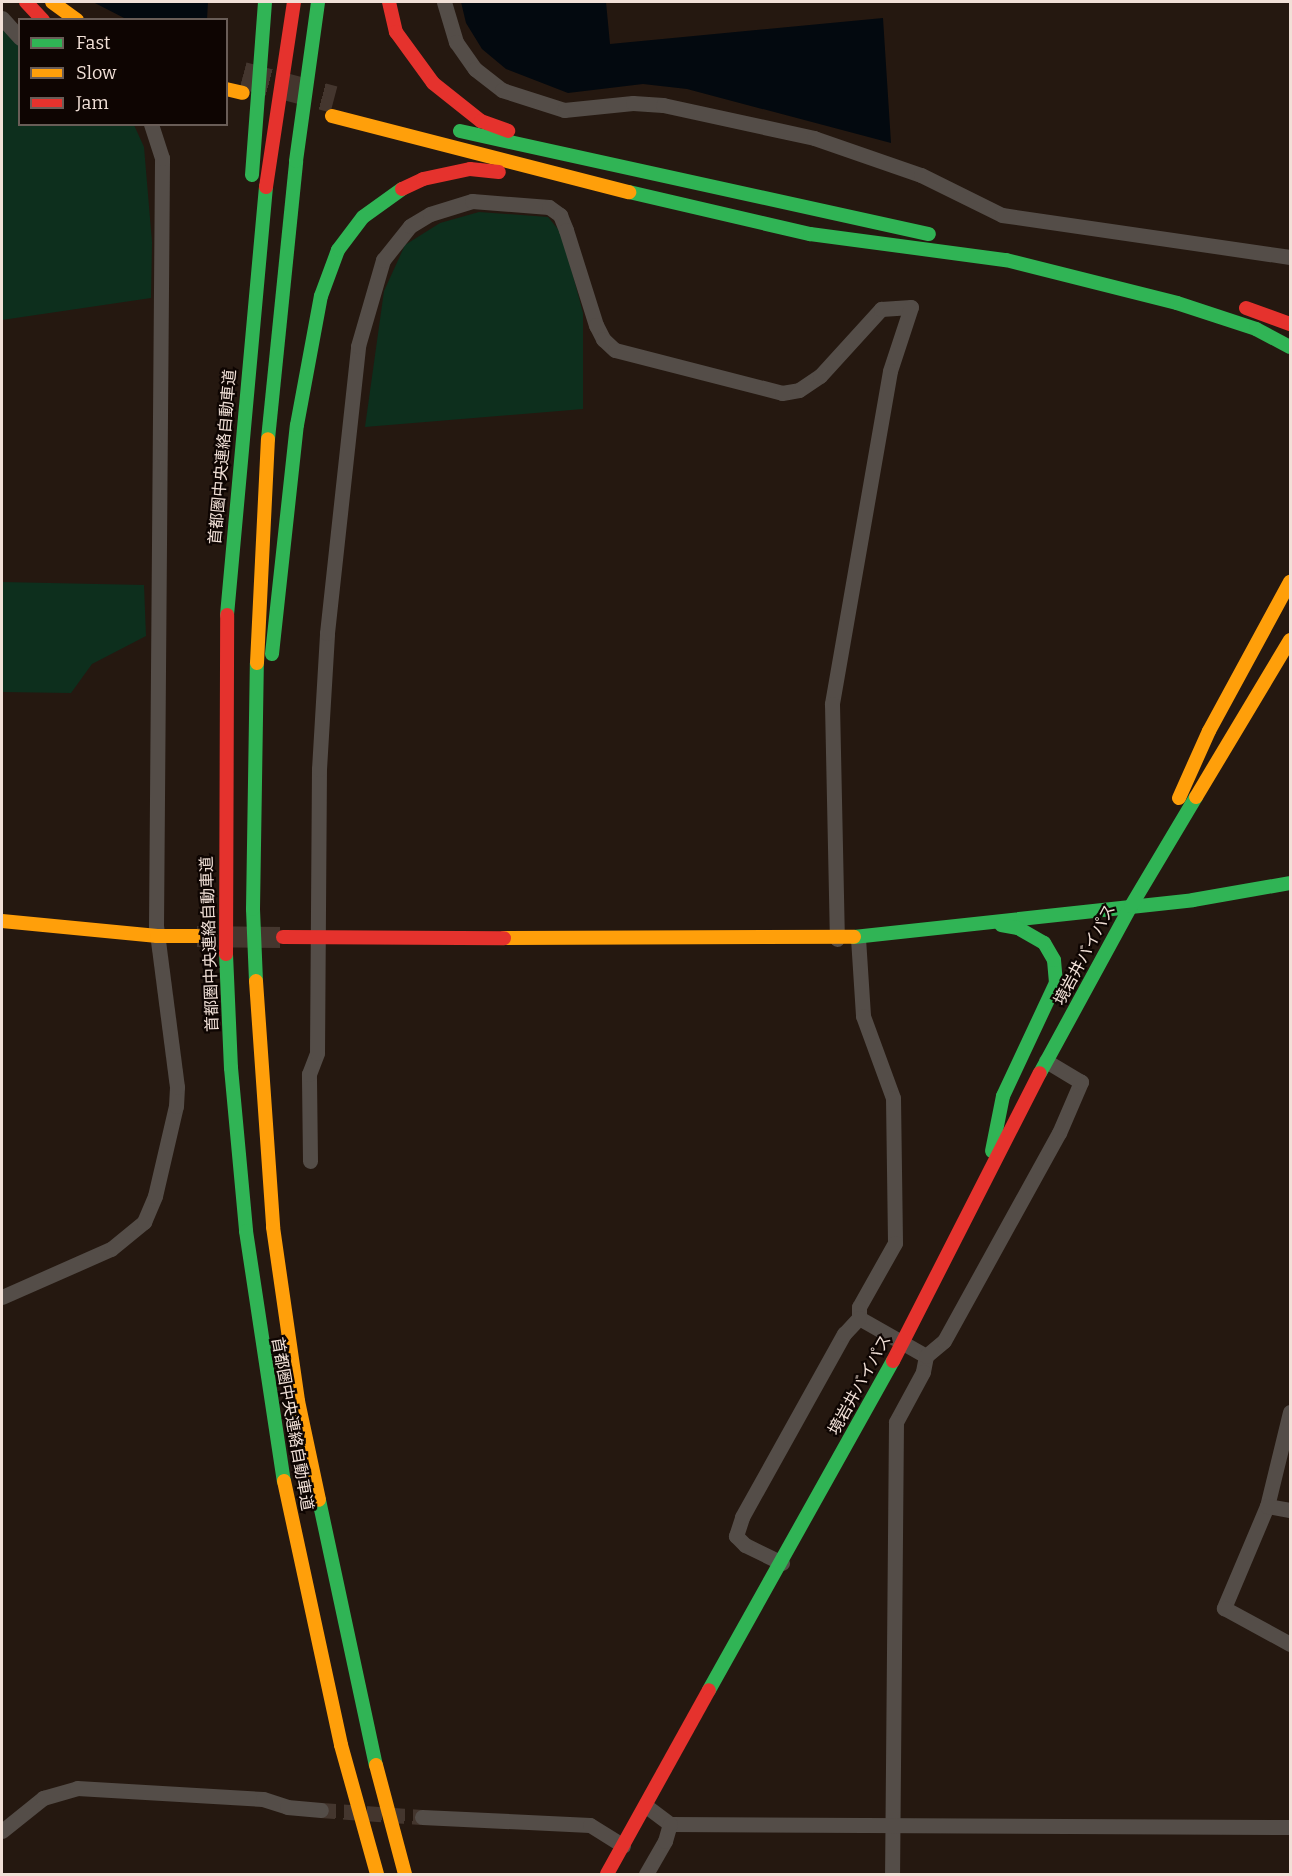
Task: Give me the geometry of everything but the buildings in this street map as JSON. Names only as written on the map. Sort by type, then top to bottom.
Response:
[{"type":"main road","points":[[26,2],[41,18]]},
{"type":"main road","points":[[52,2],[74,18]]},
{"type":"main road","points":[[237,470],[265,2]]},
{"type":"main road","name":"首都圏中央連絡自動車道","points":[[294,2],[266,195],[237,470],[227,598],[224,912],[231,1068],[246,1231],[270,1407],[308,1603],[341,1745],[377,1875]]},
{"type":"main road","name":"首都圏中央連絡自動車道","points":[[318,2],[296,161],[267,451],[258,601],[253,909],[259,1068],[272,1216],[298,1401],[359,1696],[405,1875]]},
{"type":"main road","points":[[389,2],[396,32],[432,83],[481,121],[564,153]]},
{"type":"main road","points":[[228,89],[243,93]]},
{"type":"main road","points":[[332,116],[574,180],[810,234],[1006,261],[1177,303],[1256,329],[1290,347]]},
{"type":"main road","points":[[443,127],[953,238]]},
{"type":"main road","points":[[253,909],[270,669],[297,425],[321,296],[338,250],[363,217],[390,194],[423,179],[470,169],[574,180]]},
{"type":"main road","points":[[1230,302],[1290,324]]},
{"type":"main road","points":[[1268,316],[1290,329]]},
{"type":"main road","name":"境岩井バイパス","points":[[1131,906],[1209,731],[1290,582]]},
{"type":"main road","name":"境岩井バイパス","points":[[607,1875],[903,1342],[989,1167],[1131,906],[1290,640]]},
{"type":"main road","points":[[283,937],[858,938],[1131,906],[1290,883]]},
{"type":"main road","points":[[2,921],[157,936],[197,936]]},
{"type":"main road","points":[[989,1167],[1003,1096],[1050,998],[1056,969],[1044,943],[1018,928],[993,923]]},
{"type":"street","points":[[444,2],[456,42],[475,69],[502,90],[564,110],[633,103],[663,105],[814,138],[921,175],[1002,215],[1290,257]]},
{"type":"street","points":[[2,18],[18,36]]},
{"type":"street","points":[[2,1297],[111,1249],[132,1235],[150,1210],[176,1106],[177,1087],[157,936],[162,158],[153,126]]},
{"type":"street","points":[[310,1161],[309,1074],[317,1053],[319,769],[327,633],[358,346],[382,260],[397,239],[430,214],[472,201],[549,207],[560,215],[596,325],[603,339],[615,350],[782,393],[799,390],[820,376],[881,309],[912,308],[890,371],[832,704],[837,939]]},
{"type":"street","points":[[782,1563],[745,1545],[736,1536],[844,1334],[859,1318],[860,1306],[895,1243],[893,1098],[863,1016],[858,938]]},
{"type":"street","points":[[892,1875],[896,1422],[923,1372],[926,1356],[944,1341],[1059,1133],[1081,1082],[1046,1061]]},
{"type":"street","points":[[859,1318],[926,1356]]},
{"type":"street","points":[[1290,1412],[1267,1506],[1224,1608],[1290,1644]]},
{"type":"street","points":[[1267,1506],[1290,1510]]},
{"type":"street","points":[[2,1831],[43,1798],[77,1788],[263,1799],[287,1807],[321,1810]]},
{"type":"street","points":[[646,1806],[670,1824],[1290,1827]]},
{"type":"street","points":[[422,1817],[590,1825],[623,1846]]},
{"type":"street","points":[[646,1875],[665,1841],[670,1824]]},
{"type":"green space","points":[[2,28],[18,45],[18,126],[134,126],[144,147],[152,242],[151,298],[2,320]]},
{"type":"green space","points":[[479,212],[548,217],[562,234],[583,313],[583,409],[365,427],[384,291],[405,245],[440,223]]},
{"type":"green space","points":[[2,582],[144,585],[146,636],[92,664],[71,693],[2,692]]},
{"type":"shaded area","points":[[93,2],[208,2],[207,18],[124,18]]},
{"type":"shaded area","points":[[461,2],[606,2],[610,44],[883,18],[891,143],[687,89],[643,84],[568,93],[506,69],[482,49],[466,23]]},
{"type":"tunnel","points":[[243,75],[334,99]]},
{"type":"tunnel","points":[[197,936],[283,937]]},
{"type":"tunnel","points":[[321,1810],[422,1817]]},
{"type":"traffic: fast","points":[[252,175],[265,2]]},
{"type":"traffic: fast","points":[[268,439],[296,161],[318,2]]},
{"type":"traffic: fast","points":[[460,131],[929,234]]},
{"type":"traffic: fast","points":[[227,615],[266,187]]},
{"type":"traffic: fast","points":[[272,654],[297,425],[321,296],[338,250],[363,217],[402,189]]},
{"type":"traffic: fast","points":[[629,192],[810,234],[1006,260],[1177,303],[1256,329],[1290,347]]},
{"type":"traffic: fast","points":[[256,981],[253,909],[257,663]]},
{"type":"traffic: fast","points":[[1040,1073],[1131,906],[1196,797]]},
{"type":"traffic: fast","points":[[854,937],[1193,900],[1290,883]]},
{"type":"traffic: fast","points":[[992,1151],[1003,1096],[1056,983],[1054,960],[1044,943],[1018,928],[1001,925]]},
{"type":"traffic: fast","points":[[226,954],[231,1068],[246,1231],[284,1481]]},
{"type":"traffic: fast","points":[[709,1690],[893,1361]]},
{"type":"traffic: fast","points":[[319,1500],[376,1765]]},
{"type":"traffic: slow","points":[[52,2],[74,18]]},
{"type":"traffic: slow","points":[[228,89],[243,93]]},
{"type":"traffic: slow","points":[[332,116],[629,192]]},
{"type":"traffic: slow","points":[[257,663],[268,439]]},
{"type":"traffic: slow","points":[[1179,798],[1209,731],[1290,582]]},
{"type":"traffic: slow","points":[[1196,797],[1290,640]]},
{"type":"traffic: slow","points":[[2,921],[157,936],[197,936]]},
{"type":"traffic: slow","points":[[504,938],[854,937]]},
{"type":"traffic: slow","points":[[256,981],[273,1227],[298,1401],[319,1500]]},
{"type":"traffic: slow","points":[[284,1481],[341,1745],[377,1874]]},
{"type":"traffic: slow","points":[[376,1765],[405,1874]]},
{"type":"traffic: jam","points":[[26,2],[41,18]]},
{"type":"traffic: jam","points":[[266,187],[294,2]]},
{"type":"traffic: jam","points":[[389,2],[396,32],[433,83],[481,121],[508,131]]},
{"type":"traffic: jam","points":[[402,189],[423,179],[470,169],[499,172]]},
{"type":"traffic: jam","points":[[1246,308],[1290,324]]},
{"type":"traffic: jam","points":[[226,954],[227,615]]},
{"type":"traffic: jam","points":[[283,937],[504,938]]},
{"type":"traffic: jam","points":[[893,1361],[1040,1073]]},
{"type":"traffic: jam","points":[[607,1874],[709,1690]]}]
